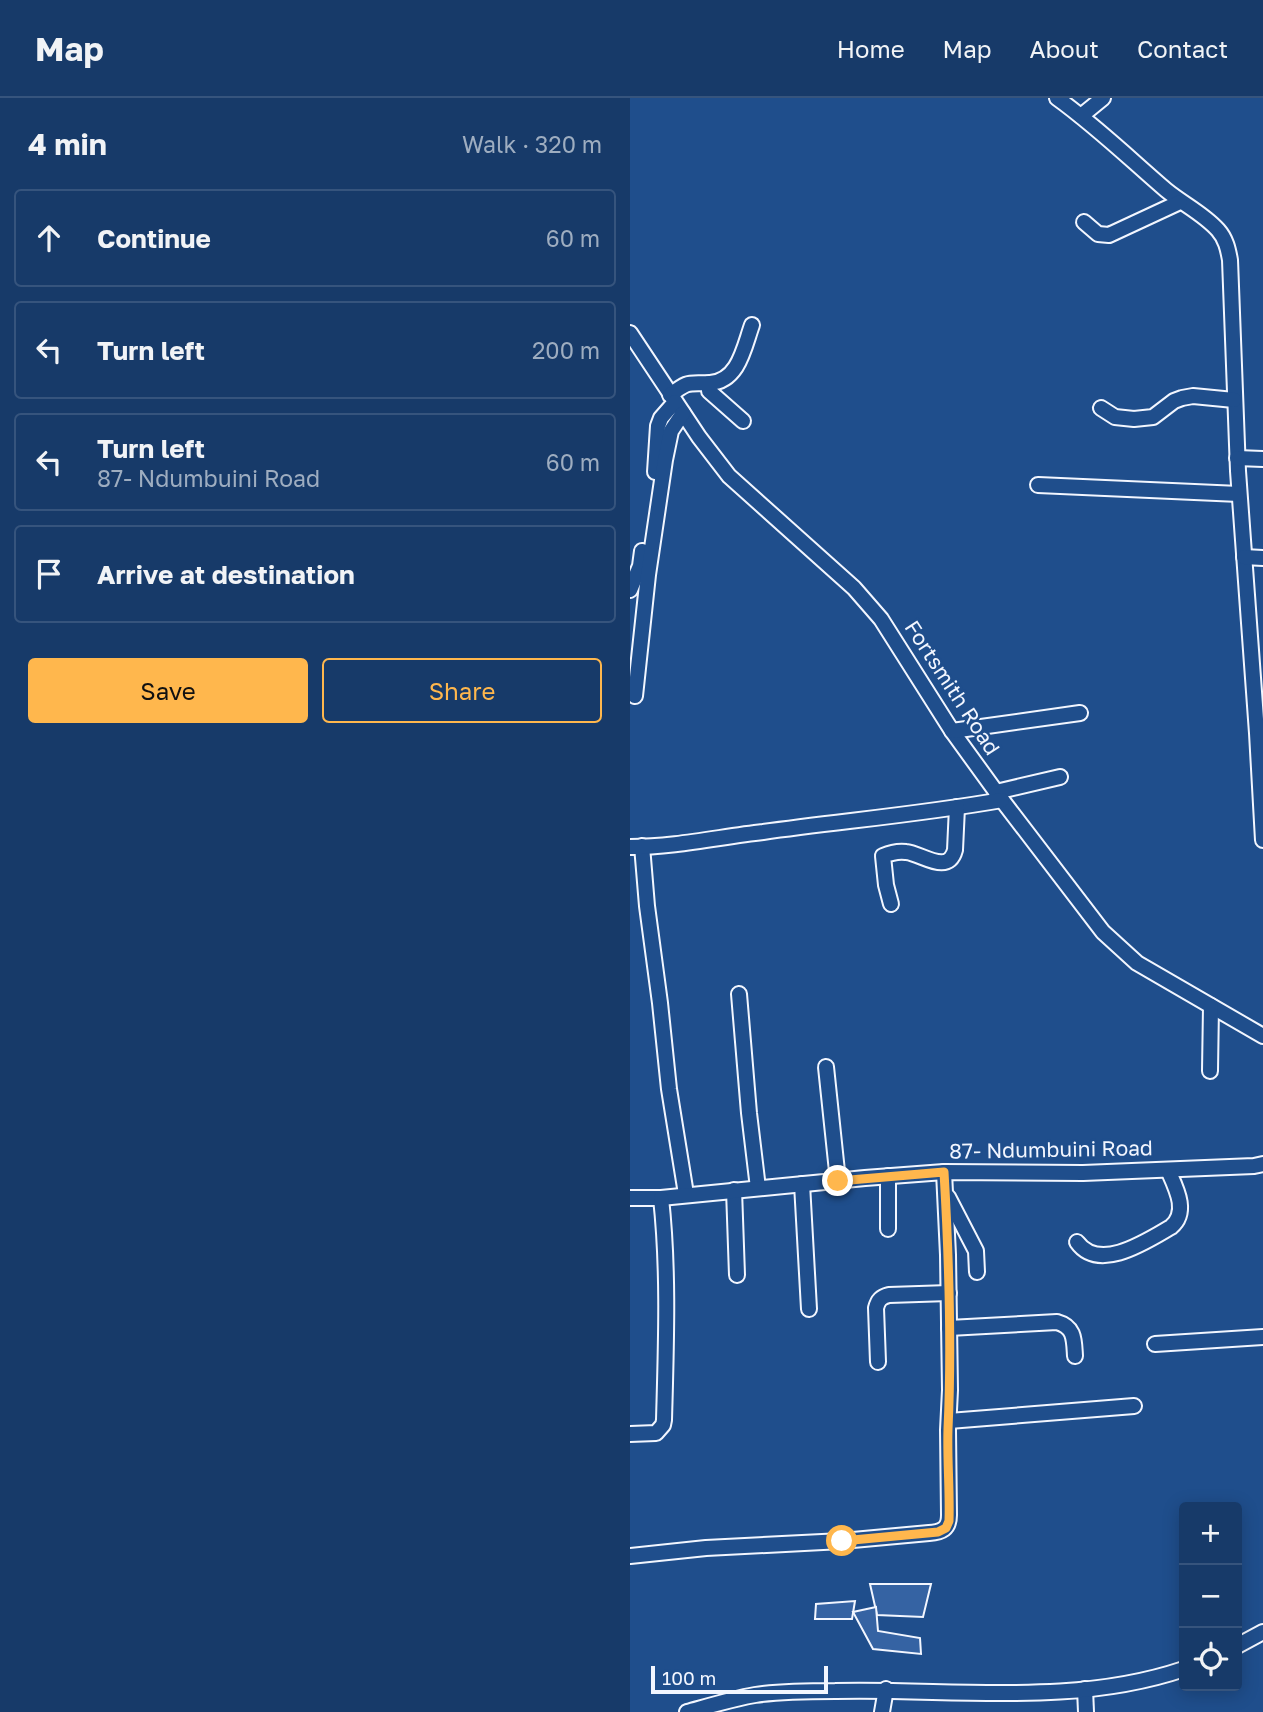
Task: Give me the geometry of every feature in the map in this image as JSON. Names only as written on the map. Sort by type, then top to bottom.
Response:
[{"type":"street","points":[[1057,98],[1180,202],[1219,231],[1226,243],[1230,260],[1239,494],[1257,671],[1263,840]]},
{"type":"street","points":[[1081,116],[1103,98]]},
{"type":"street","points":[[1084,222],[1098,234],[1109,234],[1180,202]]},
{"type":"street","points":[[630,590],[640,566],[661,418],[676,403],[688,383],[716,382],[726,378],[736,368],[752,325]]},
{"type":"street","name":"Fortsmith Road","points":[[630,333],[699,437],[729,476],[854,588],[881,619],[952,731],[1103,932],[1137,962],[1263,1036]]},
{"type":"street","points":[[709,383],[709,391],[743,421]]},
{"type":"street","points":[[1101,408],[1115,417],[1134,419],[1153,417],[1182,398],[1193,396],[1234,400]]},
{"type":"street","points":[[635,696],[648,575],[676,403]]},
{"type":"street","points":[[1237,458],[1263,459]]},
{"type":"street","points":[[1038,485],[1239,494]]},
{"type":"street","points":[[1244,557],[1263,558]]},
{"type":"street","points":[[952,731],[1080,713]]},
{"type":"street","points":[[686,1194],[669,1089],[647,906],[636,846],[665,846],[957,807],[1060,777]]},
{"type":"street","points":[[891,904],[883,856],[910,852],[926,860],[950,860],[955,850],[957,807]]},
{"type":"street","points":[[739,994],[758,1188]]},
{"type":"street","points":[[1210,1071],[1211,1006]]},
{"type":"street","points":[[826,1067],[838,1181]]},
{"type":"street","name":"87- Ndumbuini Road","points":[[630,1198],[661,1198],[944,1172],[1083,1173],[1263,1164]]},
{"type":"street","points":[[1077,1242],[1090,1254],[1116,1254],[1171,1227],[1176,1222],[1181,1207],[1168,1170]]},
{"type":"street","points":[[630,1556],[706,1548],[842,1541],[938,1532],[946,1528],[949,1521],[950,1390],[944,1172]]},
{"type":"street","points":[[888,1176],[888,1228]]},
{"type":"street","points":[[802,1184],[810,1309]]},
{"type":"street","points":[[734,1190],[737,1275]]},
{"type":"street","points":[[946,1193],[976,1251],[977,1272]]},
{"type":"street","points":[[630,1434],[656,1433],[664,1420],[667,1344],[665,1236],[661,1198]]},
{"type":"street","points":[[878,1362],[876,1308],[880,1299],[889,1295],[949,1293]]},
{"type":"street","points":[[949,1328],[1062,1323],[1071,1329],[1073,1334],[1075,1356]]},
{"type":"street","points":[[1155,1344],[1263,1336]]},
{"type":"street","points":[[949,1421],[1134,1406]]},
{"type":"street","points":[[1242,1643],[1263,1632]]},
{"type":"street","points":[[687,1712],[755,1695],[800,1691],[886,1689],[1050,1692],[1141,1681],[1179,1670]]},
{"type":"street","points":[[882,1712],[886,1689]]},
{"type":"street","points":[[1085,1689],[1086,1712]]},
{"type":"street","points":[[752,1712],[755,1695]]},
{"type":"building","points":[[870,1584],[931,1584],[923,1617],[877,1615]]},
{"type":"building","points":[[855,1601],[852,1619],[815,1619],[816,1604]]},
{"type":"building","points":[[876,1607],[878,1631],[920,1638],[921,1654],[873,1649],[853,1612]]},
{"type":"route","points":[[838,1181],[944,1172],[950,1390],[949,1521],[946,1528],[938,1532],[842,1541]]}]
